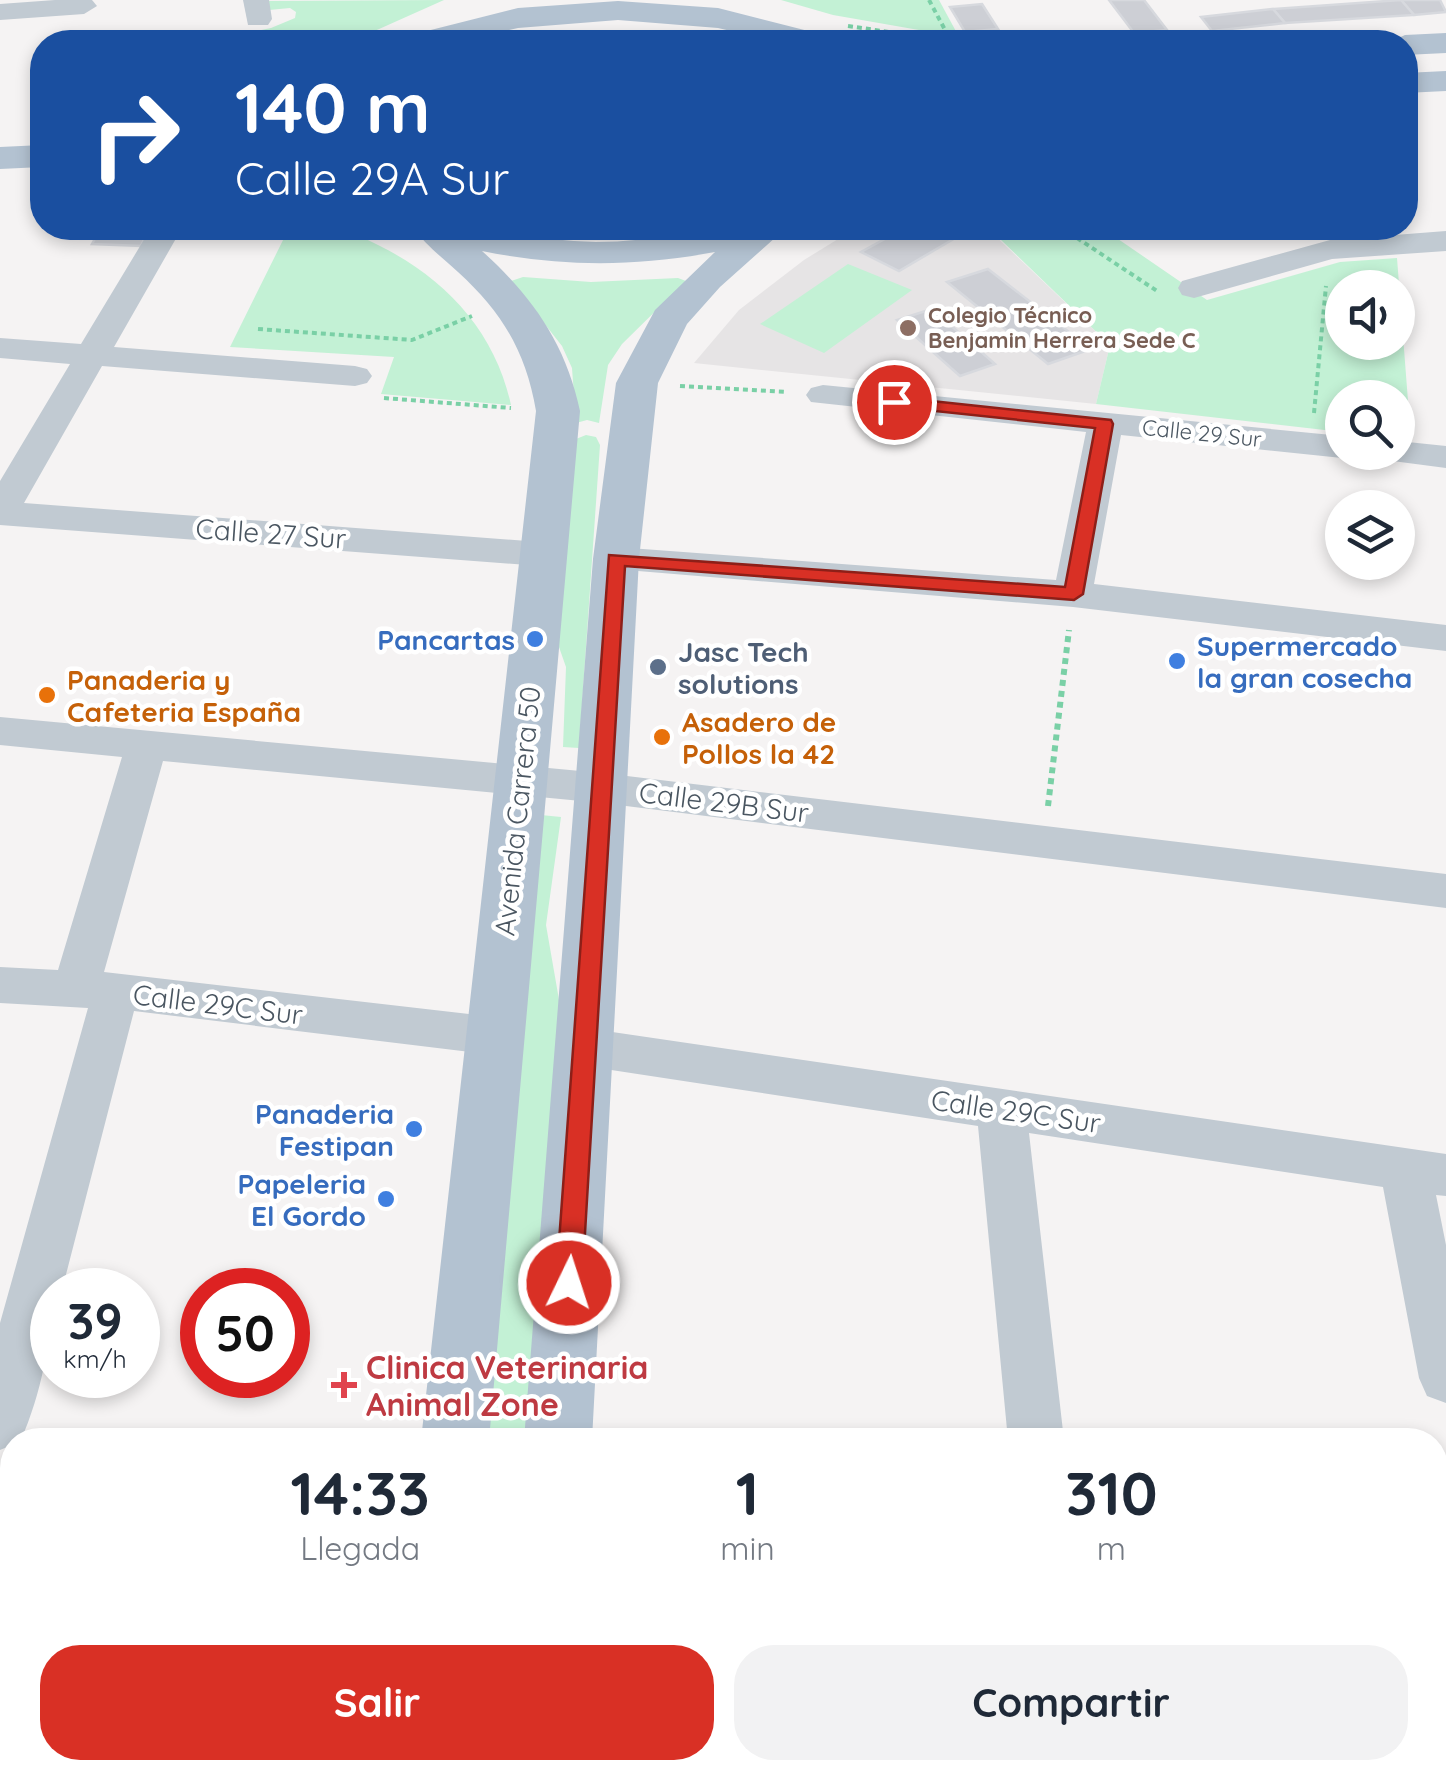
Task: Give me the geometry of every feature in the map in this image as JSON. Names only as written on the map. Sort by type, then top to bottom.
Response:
[{"type":"main road","points":[[461,26],[488,0]]},
{"type":"main road","points":[[452,30],[512,11],[628,0],[723,7],[790,30]]},
{"type":"main road","points":[[1418,44],[1446,43]]},
{"type":"main road","points":[[1418,83],[1446,81]]},
{"type":"main road","points":[[0,158],[30,157]]},
{"type":"main road","name":"Avenida Carrera 50","points":[[449,240],[506,294],[528,322],[554,378],[558,411],[456,1428]]},
{"type":"main road","points":[[476,240],[560,254],[615,254],[722,240]]},
{"type":"main road","points":[[559,1428],[616,560],[637,383],[669,319],[706,279],[751,240]]},
{"type":"street","points":[[0,12],[84,6]]},
{"type":"street","points":[[1418,236],[1446,240]]},
{"type":"street","points":[[0,512],[159,240]]},
{"type":"street","points":[[1194,288],[1330,250],[1381,240]]},
{"type":"street","points":[[0,348],[355,376]]},
{"type":"street","name":"Calle 29 Sur","points":[[823,395],[1325,445]]},
{"type":"street","points":[[1074,594],[1104,424]]},
{"type":"street","points":[[1415,453],[1446,456]]},
{"type":"street","name":"Calle 27 Sur","points":[[0,512],[541,554]]},
{"type":"street","points":[[616,560],[1074,594],[1446,638]]},
{"type":"street","name":"Calle 29B Sur","points":[[0,730],[602,788],[1446,891]]},
{"type":"street","points":[[0,1424],[13,1328],[96,990],[147,743]]},
{"type":"street","name":"Calle 29C Sur","points":[[0,985],[96,990],[495,1036]]},
{"type":"street","name":"Calle 29C Sur","points":[[585,1047],[1425,1172]]},
{"type":"street","points":[[1002,1109],[1035,1428]]},
{"type":"street","points":[[1425,1172],[1446,1378]]},
{"type":"path","points":[[929,0],[945,30]]},
{"type":"path","points":[[1080,240],[1167,298],[1194,288]]},
{"type":"path","points":[[1328,380],[1330,250]]},
{"type":"path","points":[[258,328],[412,340],[488,310]]},
{"type":"path","points":[[355,376],[375,394],[392,400],[518,408]]},
{"type":"path","points":[[667,385],[823,395]]},
{"type":"path","points":[[1044,840],[1074,594]]},
{"type":"shaded area","name":"Colegio Técnico Benjamin Herrera Sede C","points":[[836,240],[1000,240],[1110,345],[1096,404],[694,363],[739,310]]},
{"type":"green space","points":[[444,0],[377,30],[261,30],[295,18],[296,12],[290,8],[269,10],[267,1]]},
{"type":"green space","points":[[781,0],[939,0],[955,30],[919,30],[833,15]]},
{"type":"green space","points":[[283,240],[369,240],[425,274],[464,310],[493,353],[511,405],[381,394],[394,357],[230,347]]},
{"type":"green space","points":[[1001,240],[1120,240],[1207,300],[1340,262],[1397,258],[1398,270],[1325,270],[1325,360],[1405,360],[1406,380],[1325,380],[1325,430],[1096,404],[1110,345]]},
{"type":"green space","points":[[848,264],[912,290],[824,353],[760,324]]},
{"type":"green space","points":[[523,277],[591,282],[678,278],[686,281],[622,344],[608,365],[599,423],[576,423],[572,368],[562,346],[511,281]]},
{"type":"green space","points":[[596,437],[600,445],[579,748],[563,747],[566,667],[553,630],[576,439]]},
{"type":"green space","points":[[541,815],[561,817],[546,925],[566,1040],[534,1428],[476,1428]]},
{"type":"building","points":[[1109,0],[1144,0],[1167,30],[1132,30]]},
{"type":"building","points":[[1401,0],[1440,0],[1446,12],[1414,15]]},
{"type":"building","points":[[1401,0],[1414,15],[1285,23],[1273,9]]},
{"type":"building","points":[[982,4],[998,29],[964,30],[950,7]]},
{"type":"building","points":[[1273,9],[1285,23],[1211,30],[1201,17]]},
{"type":"building","points":[[94,240],[144,240],[141,246],[92,244]]},
{"type":"building","points":[[883,240],[952,240],[899,271],[861,252]]},
{"type":"building","points":[[988,269],[1091,349],[1048,364],[947,282]]},
{"type":"building","points":[[932,309],[995,364],[960,376],[897,320]]},
{"type":"place","name":"Colegio Técnico Benjamin Herrera Sede C","points":[[908,328]]},
{"type":"place","name":"Pancartas","points":[[535,639]]},
{"type":"place","name":"Supermercado la gran cosecha","points":[[1177,661]]},
{"type":"place","name":"Jasc Tech solutions","points":[[658,667]]},
{"type":"place","name":"Panaderia y Cafeteria España","points":[[47,695]]},
{"type":"place","name":"Asadero de Pollos la 42","points":[[662,737]]},
{"type":"place","name":"Panaderia Festipan","points":[[414,1129]]},
{"type":"place","name":"Papeleria El Gordo","points":[[386,1199]]},
{"type":"place","name":"Clinica Veterinaria Animal Zone","points":[[344,1385]]},
{"type":"route","points":[[569,1283],[616,560],[1074,594],[1104,424],[894,402]]}]
